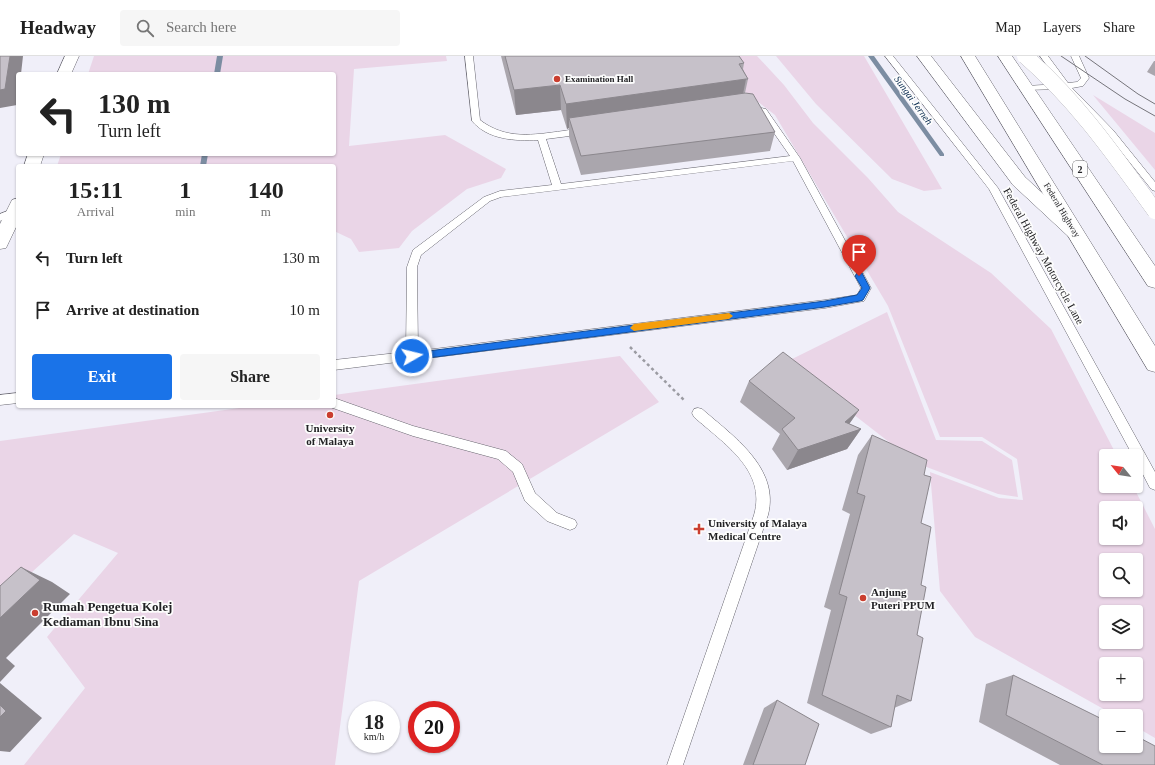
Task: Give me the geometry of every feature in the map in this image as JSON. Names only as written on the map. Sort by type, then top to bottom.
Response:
[{"type":"main road","points":[[65,72],[72,56]]},
{"type":"main road","points":[[924,56],[1019,181],[1076,234]]},
{"type":"main road","name":"Federal Highway","points":[[968,56],[1155,364]]},
{"type":"main road","name":"2","points":[[1005,56],[1155,281]]},
{"type":"main road","points":[[1025,56],[1045,73],[1086,117],[1155,211]]},
{"type":"main road","points":[[0,243],[11,211]]},
{"type":"lane","points":[[469,56],[476,121],[484,128],[500,135],[512,138],[541,137],[595,129]]},
{"type":"lane","name":"Federal Highway Motorcycle Lane","points":[[889,56],[993,188],[1155,484]]},
{"type":"lane","points":[[1044,56],[1066,86],[1110,132],[1155,188]]},
{"type":"lane","points":[[1026,88],[1080,84],[1085,78],[1075,56]]},
{"type":"lane","points":[[336,365],[825,304],[860,298],[866,288],[796,158],[763,111],[741,108]]},
{"type":"lane","points":[[541,137],[558,188]]},
{"type":"lane","points":[[412,356],[412,267],[420,250],[487,199],[500,194],[796,158]]},
{"type":"lane","points":[[0,400],[16,398]]},
{"type":"lane","points":[[336,404],[413,431],[502,455],[518,468],[530,497],[552,517],[570,524]]},
{"type":"lane","points":[[675,765],[761,515],[764,499],[760,480],[754,466],[698,413]]},
{"type":"path","points":[[612,330],[698,413]]},
{"type":"shaded area","points":[[94,56],[446,56],[447,61],[354,69],[349,146],[445,135],[506,169],[501,178],[467,189],[412,231],[399,248],[359,252],[351,239],[336,232],[336,164],[58,164],[60,156],[336,156],[336,72],[89,72]]},
{"type":"shaded area","points":[[724,56],[757,56],[784,85],[813,123],[868,178],[898,212],[991,273],[1051,329],[1113,449],[1099,449],[1099,493],[1137,493],[1141,501],[1099,501],[1099,545],[1143,545],[1143,506],[1155,529],[1155,738],[1143,731],[1143,709],[1104,709],[975,637],[940,591],[930,472],[999,498],[1023,500],[1017,459],[982,437],[940,437],[888,306],[775,115],[744,91]]},
{"type":"shaded area","points":[[776,56],[864,56],[942,189],[924,191],[892,179],[816,104]]},
{"type":"shaded area","points":[[1093,95],[1155,133],[1155,170]]},
{"type":"shaded area","points":[[887,312],[936,440],[982,441],[1012,460],[1018,497],[998,494],[916,463],[786,362]]},
{"type":"shaded area","points":[[620,356],[659,402],[359,581],[335,765],[24,765],[85,688],[47,637],[118,553],[74,534],[0,601],[0,441],[239,408],[336,408],[336,395]]},
{"type":"building","points":[[0,56],[10,56],[5,89],[0,90]]},
{"type":"building","points":[[505,56],[739,56],[744,63],[739,64],[748,79],[566,104],[560,85],[514,90]]},
{"type":"building","points":[[745,93],[753,94],[775,132],[581,156],[569,118]]},
{"type":"building","points":[[783,352],[859,410],[845,422],[861,429],[798,450],[782,429],[795,418],[749,381]]},
{"type":"building","name":"Anjung Puteri PPUM","points":[[872,435],[927,460],[924,475],[931,477],[921,523],[931,527],[921,585],[926,587],[917,635],[923,638],[911,701],[897,695],[891,727],[822,695],[847,597],[839,594],[865,496],[857,493]]},
{"type":"building","points":[[21,567],[40,580],[0,618],[0,586]]},
{"type":"building","points":[[1013,675],[1099,718],[1099,753],[1143,753],[1143,740],[1155,746],[1155,765],[1103,765],[1006,715]]},
{"type":"building","points":[[777,700],[819,724],[805,765],[753,765]]},
{"type":"building","points":[[0,705],[6,711],[0,717]]},
{"type":"waterway","points":[[217,72],[220,56]]},
{"type":"waterway","name":"Sungai Jerneh","points":[[871,56],[942,155]]},
{"type":"waterway","points":[[203,164],[205,156]]},
{"type":"tram line","points":[[1061,56],[1125,99],[1155,116]]},
{"type":"tram line","points":[[1085,56],[1138,94],[1155,104]]},
{"type":"slow traffic","points":[[634,328],[729,316]]},
{"type":"place","name":"Examination Hall","points":[[557,79]]},
{"type":"place","name":"University of Malaya","points":[[330,415]]},
{"type":"place","name":"University of Malaya Medical Centre","points":[[699,529]]},
{"type":"place","name":"Anjung Puteri PPUM","points":[[863,598]]},
{"type":"place","name":"Rumah Pengetua Kolej Kediaman Ibnu Sina","points":[[35,613]]},
{"type":"route","points":[[412,356],[825,304],[860,298],[866,288],[859,276]]}]
